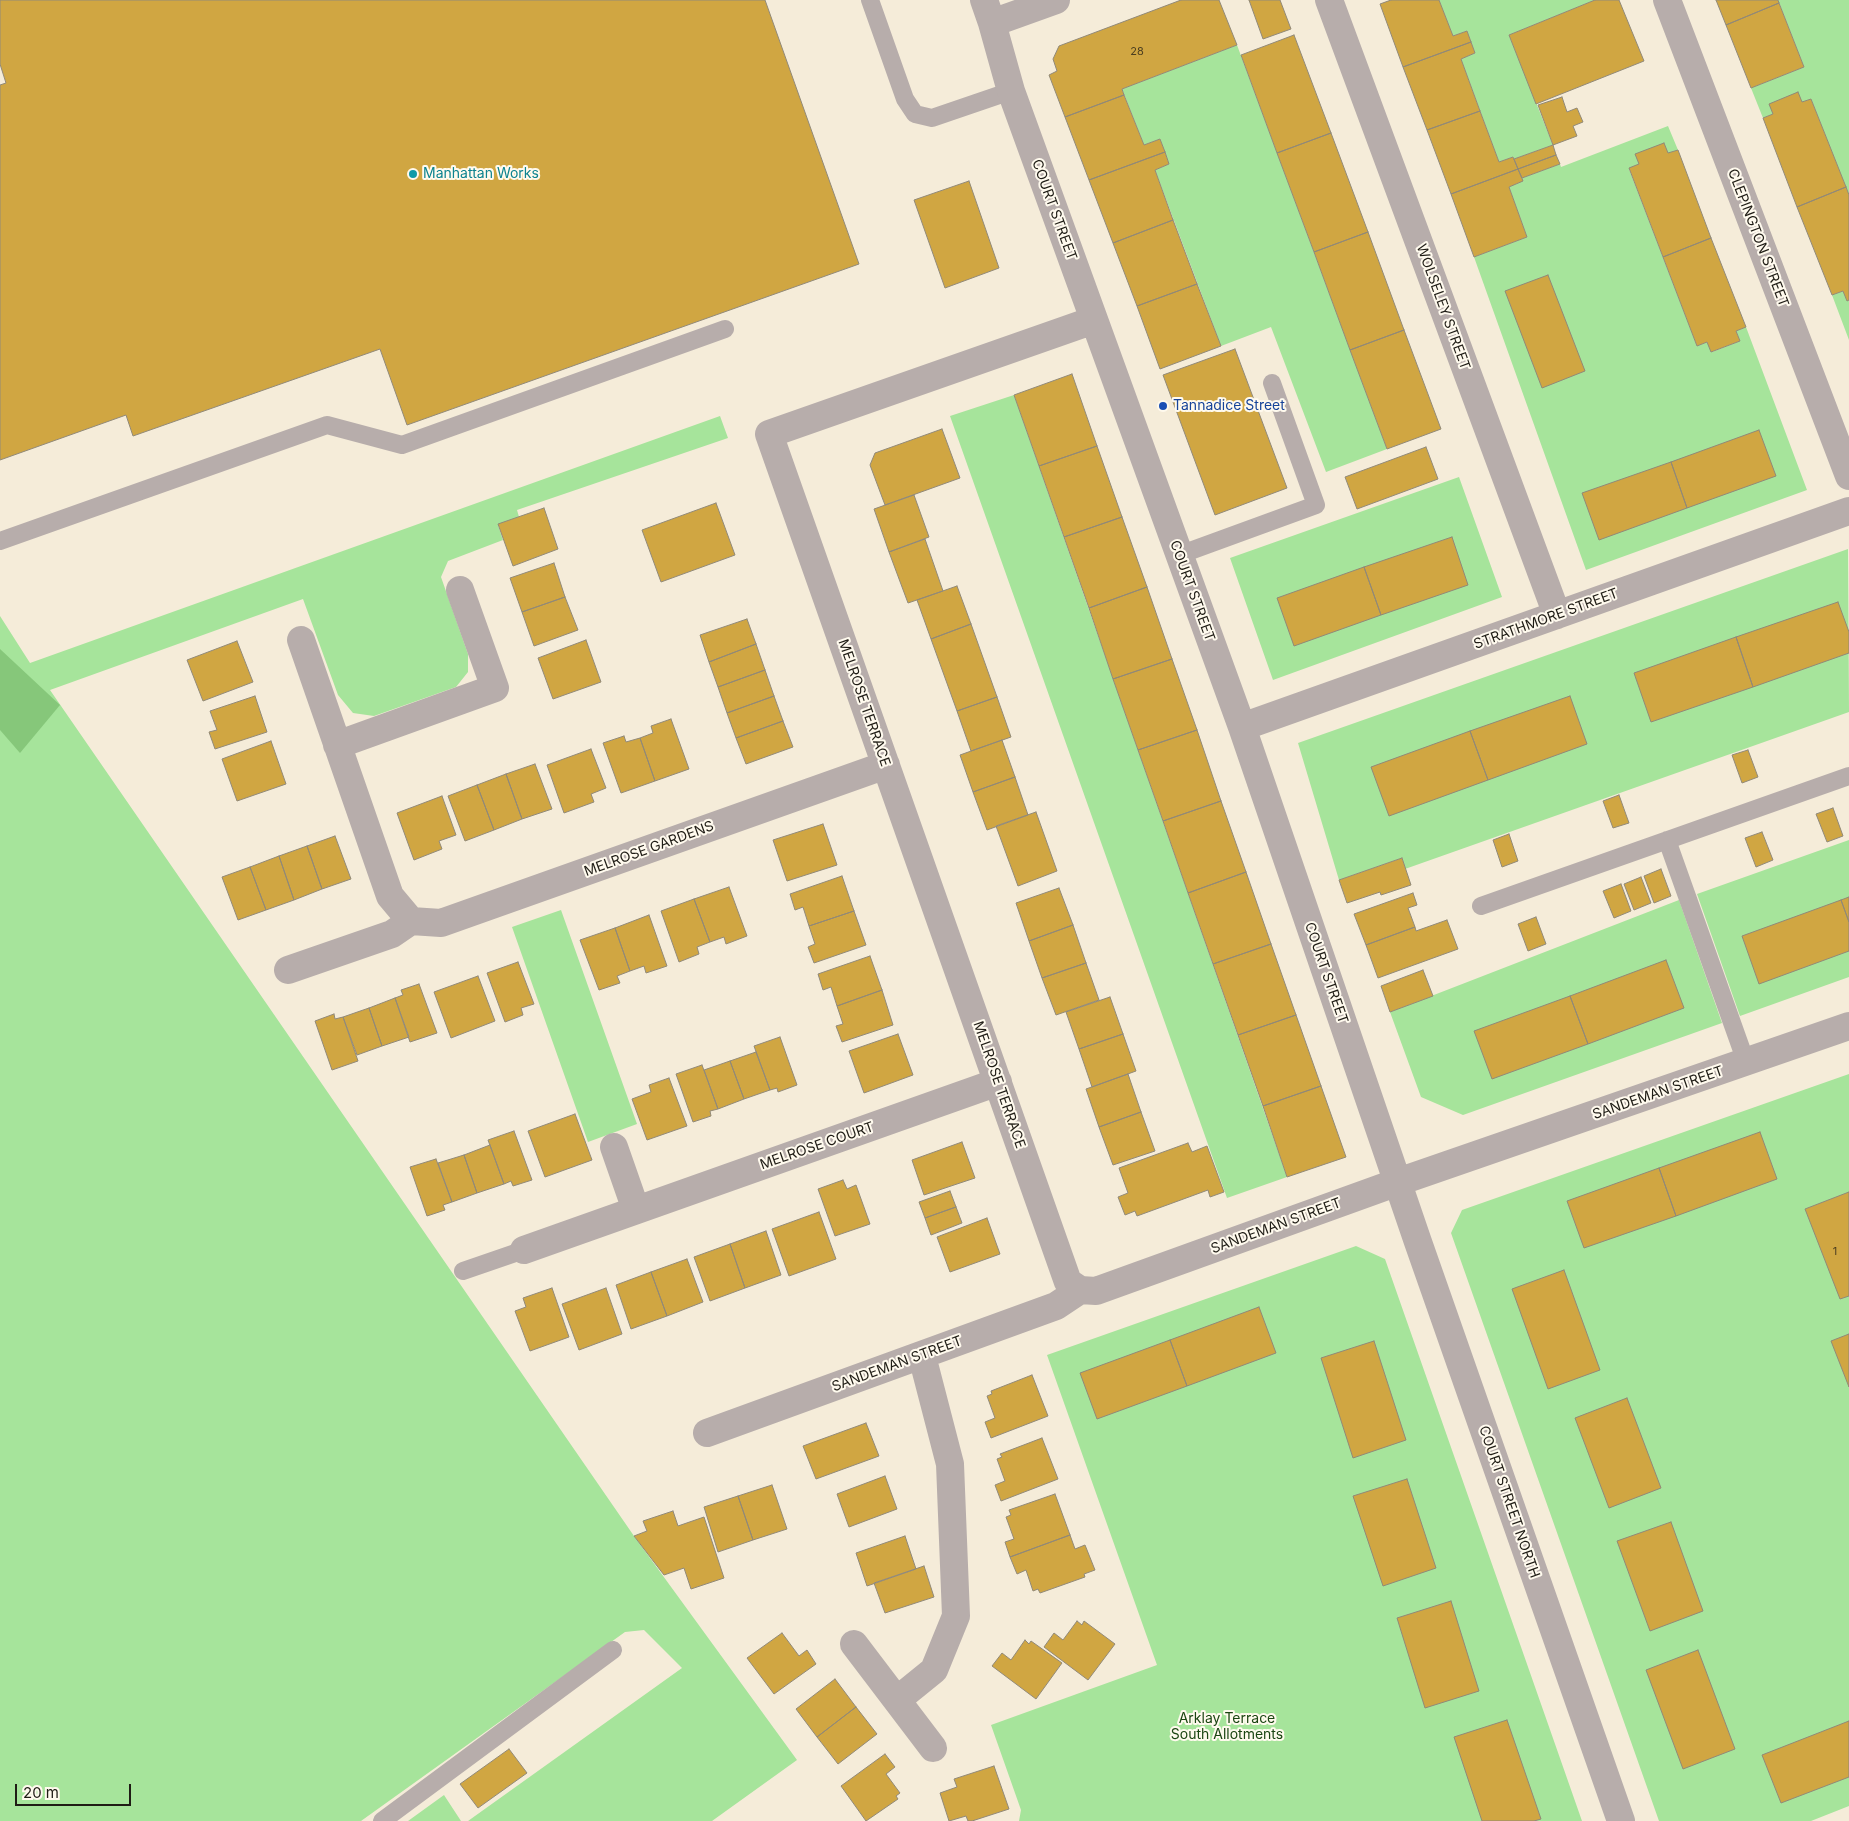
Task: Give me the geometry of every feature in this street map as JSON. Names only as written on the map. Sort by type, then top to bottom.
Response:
[{"type":"street","points":[[988,12],[1056,0]]},
{"type":"street","name":"WOLSELEY STREET","points":[[1329,0],[1557,615]]},
{"type":"street","name":"CLEPINGTON STREET","points":[[1668,0],[1849,476]]},
{"type":"street","name":"COURT STREET","points":[[988,12],[1011,91],[1242,728],[1398,1182]]},
{"type":"street","name":"MELROSE TERRACE","points":[[1080,1290],[1068,1282],[769,434],[1094,320]]},
{"type":"street","name":"STRATHMORE STREET","points":[[1242,728],[1557,615],[1848,515]]},
{"type":"street","points":[[337,745],[495,688],[460,590]]},
{"type":"street","points":[[288,970],[392,934],[411,921],[390,896],[301,640]]},
{"type":"street","name":"MELROSE GARDENS","points":[[411,921],[441,923],[886,765]]},
{"type":"street","name":"SANDEMAN STREET","points":[[707,1433],[1056,1306],[1080,1290],[1096,1291],[1398,1182],[1849,1026]]},
{"type":"street","name":"MELROSE COURT","points":[[524,1250],[998,1082]]},
{"type":"street","points":[[614,1147],[636,1210]]},
{"type":"street","name":"COURT STREET NORTH","points":[[1398,1182],[1622,1821]]},
{"type":"street","points":[[897,1700],[934,1670],[956,1616],[950,1464],[922,1356]]},
{"type":"street","points":[[854,1644],[933,1748]]},
{"type":"lane","points":[[870,0],[905,99],[915,114],[932,118],[1011,91]]},
{"type":"lane","points":[[0,541],[327,426],[402,444],[725,330]]},
{"type":"lane","points":[[1179,555],[1316,505],[1272,383]]},
{"type":"lane","points":[[1481,906],[1849,776]]},
{"type":"lane","points":[[1667,840],[1746,1062]]},
{"type":"lane","points":[[463,1271],[524,1250]]},
{"type":"lane","points":[[382,1821],[614,1650]]},
{"type":"green space","points":[[1439,0],[1595,0],[1509,35],[1553,145],[1514,159],[1513,157],[1499,162],[1461,59],[1475,53],[1467,31],[1453,36]]},
{"type":"green space","points":[[1778,0],[1849,0],[1849,195],[1811,99],[1763,118],[1751,88],[1804,67]]},
{"type":"green space","points":[[1237,45],[1387,449],[1326,472],[1271,327],[1221,346],[1155,170],[1169,164],[1160,139],[1144,145],[1122,89]]},
{"type":"green space","points":[[1668,126],[1678,150],[1629,169],[1697,346],[1707,342],[1712,352],[1740,341],[1736,331],[1746,327],[1807,490],[1586,570],[1474,257],[1527,237],[1509,187],[1522,181],[1522,178],[1560,164],[1561,167]]},
{"type":"green space","points":[[1843,291],[1847,300],[1849,300],[1849,340],[1832,295]]},
{"type":"green space","points":[[1014,395],[1287,1177],[1227,1198],[950,416]]},
{"type":"green space","points":[[720,416],[728,438],[517,510],[519,517],[498,525],[503,540],[448,561],[441,577],[468,654],[468,672],[456,687],[374,716],[353,713],[338,695],[303,599],[50,690],[634,1536],[797,1760],[712,1821],[468,1821],[682,1668],[644,1630],[625,1632],[361,1821],[0,1821],[0,616],[30,663]]},
{"type":"green space","points":[[1459,477],[1502,597],[1273,680],[1230,558]]},
{"type":"green space","points":[[1848,549],[1849,712],[1405,869],[1402,858],[1339,880],[1298,743]]},
{"type":"green space","points":[[0,649],[60,705],[20,753],[0,730]]},
{"type":"green space","points":[[1849,840],[1849,977],[1740,1016],[1697,894]]},
{"type":"green space","points":[[1679,900],[1722,1023],[1463,1115],[1421,1097],[1390,1012]]},
{"type":"green space","points":[[561,910],[637,1124],[588,1142],[512,927]]},
{"type":"green space","points":[[1849,1074],[1849,1806],[1811,1821],[1659,1821],[1451,1233],[1462,1210]]},
{"type":"green space","name":"Arklay Terrace South Allotments","points":[[1356,1246],[1385,1259],[1582,1821],[1019,1821],[1021,1810],[991,1725],[1157,1665],[1047,1355]]},
{"type":"green space","points":[[444,1795],[461,1821],[408,1821]]},
{"type":"building","name":"Manhattan Works","points":[[0,0],[765,0],[859,264],[407,425],[380,349],[133,436],[126,415],[0,460],[0,85],[6,83],[0,64]]},
{"type":"building","points":[[1181,0],[1219,0],[1237,45],[1122,89],[1124,95],[1065,117],[1049,75],[1057,71],[1053,59],[1059,46]]},
{"type":"building","points":[[1249,0],[1280,0],[1291,29],[1263,39]]},
{"type":"building","points":[[1391,0],[1439,0],[1453,36],[1467,31],[1471,42],[1403,67],[1380,4]]},
{"type":"building","points":[[1595,0],[1619,0],[1644,61],[1536,104],[1509,35]]},
{"type":"building","points":[[1716,0],[1778,0],[1779,3],[1726,25]]},
{"type":"building","points":[[1779,3],[1804,67],[1751,88],[1726,25]]},
{"type":"building","points":[[1294,35],[1331,133],[1277,153],[1241,55]]},
{"type":"building","points":[[1471,42],[1475,53],[1461,59],[1480,111],[1427,130],[1403,67]]},
{"type":"building","points":[[1798,92],[1802,102],[1811,99],[1846,187],[1797,207],[1763,118],[1773,114],[1769,104]]},
{"type":"building","points":[[1124,95],[1144,145],[1160,139],[1165,152],[1089,180],[1065,117]]},
{"type":"building","points":[[1562,97],[1567,112],[1577,108],[1583,122],[1573,126],[1577,136],[1553,145],[1538,105]]},
{"type":"building","points":[[1480,111],[1499,162],[1513,157],[1518,169],[1451,194],[1427,130]]},
{"type":"building","points":[[1331,133],[1368,232],[1314,252],[1277,153]]},
{"type":"building","points":[[1664,143],[1668,153],[1678,150],[1711,238],[1663,257],[1629,168],[1639,164],[1635,154]]},
{"type":"building","points":[[1553,145],[1556,155],[1518,169],[1514,159]]},
{"type":"building","points":[[1165,152],[1169,164],[1155,170],[1173,220],[1113,243],[1089,180]]},
{"type":"building","points":[[1556,155],[1560,164],[1522,178],[1518,169]]},
{"type":"building","points":[[1518,169],[1523,181],[1509,187],[1527,237],[1474,257],[1451,194]]},
{"type":"building","points":[[969,181],[999,268],[945,288],[914,200]]},
{"type":"building","points":[[1846,187],[1849,195],[1849,300],[1847,301],[1843,291],[1832,295],[1797,207]]},
{"type":"building","points":[[1173,220],[1197,284],[1137,306],[1113,243]]},
{"type":"building","points":[[1368,232],[1404,330],[1350,350],[1314,252]]},
{"type":"building","points":[[1711,238],[1746,327],[1736,331],[1740,341],[1711,352],[1707,342],[1697,346],[1663,257]]},
{"type":"building","points":[[1548,275],[1585,371],[1542,388],[1505,291]]},
{"type":"building","points":[[1197,284],[1221,346],[1160,369],[1137,306]]},
{"type":"building","points":[[1404,330],[1441,429],[1387,449],[1350,350]]},
{"type":"building","points":[[1235,349],[1287,488],[1215,515],[1163,375]]},
{"type":"building","points":[[1072,374],[1097,446],[1039,466],[1014,395]]},
{"type":"building","points":[[942,429],[960,478],[885,505],[870,465],[875,453]]},
{"type":"building","points":[[1759,430],[1776,476],[1687,508],[1671,462]]},
{"type":"building","points":[[1097,446],[1122,517],[1064,537],[1039,466]]},
{"type":"building","points":[[1426,447],[1438,479],[1357,509],[1345,477]]},
{"type":"building","points":[[1671,462],[1687,508],[1599,540],[1582,493]]},
{"type":"building","points":[[914,495],[929,537],[889,552],[874,509]]},
{"type":"building","points":[[716,503],[735,555],[661,582],[642,530]]},
{"type":"building","points":[[544,508],[558,549],[513,566],[498,524]]},
{"type":"building","points":[[1122,517],[1147,587],[1089,608],[1064,537]]},
{"type":"building","points":[[1452,537],[1468,585],[1381,615],[1364,567]]},
{"type":"building","points":[[925,539],[943,591],[908,603],[889,552]]},
{"type":"building","points":[[554,563],[565,597],[522,612],[510,578]]},
{"type":"building","points":[[1364,567],[1381,615],[1294,646],[1277,598]]},
{"type":"building","points":[[957,586],[971,624],[931,639],[917,600]]},
{"type":"building","points":[[1147,587],[1172,659],[1113,679],[1089,608]]},
{"type":"building","points":[[565,597],[578,630],[534,646],[522,612]]},
{"type":"building","points":[[1838,602],[1849,632],[1849,653],[1753,687],[1736,637]]},
{"type":"building","points":[[747,619],[756,644],[709,662],[700,635]]},
{"type":"building","points":[[971,624],[997,697],[957,711],[931,639]]},
{"type":"building","points":[[1736,637],[1753,687],[1651,722],[1634,673]]},
{"type":"building","points":[[586,640],[601,682],[553,699],[538,658]]},
{"type":"building","points":[[237,641],[253,682],[203,701],[187,660]]},
{"type":"building","points":[[756,644],[765,670],[718,687],[709,662]]},
{"type":"building","points":[[1172,659],[1197,730],[1138,750],[1113,679]]},
{"type":"building","points":[[765,670],[774,696],[727,713],[718,687]]},
{"type":"building","points":[[255,696],[267,732],[215,749],[209,732],[217,730],[210,711]]},
{"type":"building","points":[[774,696],[783,721],[736,738],[727,713]]},
{"type":"building","points":[[1570,696],[1587,744],[1488,780],[1470,731]]},
{"type":"building","points":[[997,697],[1011,737],[971,751],[957,711]]},
{"type":"building","points":[[671,719],[689,769],[655,781],[640,738],[653,733],[651,726]]},
{"type":"building","points":[[783,721],[793,747],[746,764],[736,738]]},
{"type":"building","points":[[1197,730],[1221,801],[1163,821],[1138,750]]},
{"type":"building","points":[[1470,731],[1488,780],[1389,816],[1371,767]]},
{"type":"building","points":[[624,736],[626,742],[640,738],[655,781],[621,793],[603,743]]},
{"type":"building","points":[[1002,740],[1015,777],[973,792],[960,755]]},
{"type":"building","points":[[271,741],[286,784],[237,801],[222,759]]},
{"type":"building","points":[[591,749],[606,788],[591,794],[594,802],[564,813],[547,765]]},
{"type":"building","points":[[1748,750],[1758,777],[1742,783],[1732,755]]},
{"type":"building","points":[[535,764],[552,809],[522,819],[506,774]]},
{"type":"building","points":[[506,774],[522,819],[494,830],[477,785]]},
{"type":"building","points":[[1015,777],[1028,815],[987,830],[973,792]]},
{"type":"building","points":[[477,785],[494,830],[465,841],[448,796]]},
{"type":"building","points":[[1619,795],[1629,823],[1613,828],[1603,801]]},
{"type":"building","points":[[442,796],[456,835],[439,841],[442,849],[414,860],[397,813]]},
{"type":"building","points":[[1221,801],[1246,872],[1188,893],[1163,821]]},
{"type":"building","points":[[1833,808],[1843,836],[1827,842],[1816,814]]},
{"type":"building","points":[[1036,812],[1057,871],[1018,886],[996,826]]},
{"type":"building","points":[[823,824],[837,865],[787,881],[773,840]]},
{"type":"building","points":[[1762,832],[1773,860],[1756,867],[1745,838]]},
{"type":"building","points":[[1509,834],[1518,861],[1502,867],[1493,840]]},
{"type":"building","points":[[335,836],[351,879],[322,889],[307,846]]},
{"type":"building","points":[[307,846],[322,889],[294,900],[279,856]]},
{"type":"building","points":[[279,856],[294,900],[266,910],[250,867]]},
{"type":"building","points":[[1402,858],[1411,885],[1381,895],[1380,892],[1347,903],[1339,880]]},
{"type":"building","points":[[250,867],[266,910],[238,920],[222,877]]},
{"type":"building","points":[[1661,869],[1671,896],[1654,903],[1644,876]]},
{"type":"building","points":[[1246,872],[1271,944],[1213,964],[1188,893]]},
{"type":"building","points":[[842,876],[854,911],[809,926],[803,907],[795,910],[790,894]]},
{"type":"building","points":[[1641,877],[1651,903],[1634,910],[1624,884]]},
{"type":"building","points":[[1621,884],[1631,911],[1614,918],[1603,891]]},
{"type":"building","points":[[729,887],[747,936],[726,944],[724,937],[710,942],[694,899]]},
{"type":"building","points":[[1059,888],[1073,925],[1029,941],[1016,903]]},
{"type":"building","points":[[1413,893],[1417,905],[1408,908],[1415,927],[1366,945],[1354,914]]},
{"type":"building","points":[[1849,897],[1849,922],[1841,900]]},
{"type":"building","points":[[694,899],[710,942],[697,947],[699,954],[679,962],[661,911]]},
{"type":"building","points":[[1841,900],[1849,922],[1849,951],[1759,984],[1742,936]]},
{"type":"building","points":[[854,911],[866,945],[814,963],[808,947],[815,944],[809,926]]},
{"type":"building","points":[[649,915],[667,966],[646,973],[644,966],[630,971],[615,928]]},
{"type":"building","points":[[1536,917],[1546,944],[1528,951],[1518,924]]},
{"type":"building","points":[[1447,920],[1458,949],[1378,978],[1366,945],[1415,927],[1416,931]]},
{"type":"building","points":[[1073,925],[1086,963],[1042,978],[1029,941]]},
{"type":"building","points":[[615,928],[630,971],[617,976],[620,983],[599,990],[580,940]]},
{"type":"building","points":[[1271,944],[1296,1015],[1238,1035],[1213,964]]},
{"type":"building","points":[[870,956],[882,990],[837,1006],[831,987],[823,990],[818,974]]},
{"type":"building","points":[[1666,960],[1684,1008],[1588,1044],[1570,996]]},
{"type":"building","points":[[518,962],[534,1004],[521,1008],[523,1015],[505,1022],[487,973]]},
{"type":"building","points":[[1086,963],[1099,1000],[1056,1015],[1042,978]]},
{"type":"building","points":[[1423,970],[1433,996],[1390,1012],[1381,986]]},
{"type":"building","points":[[478,976],[495,1021],[451,1038],[434,992]]},
{"type":"building","points":[[419,984],[437,1033],[410,1042],[395,998],[403,995],[401,990]]},
{"type":"building","points":[[882,990],[893,1025],[842,1042],[836,1026],[843,1024],[837,1006]]},
{"type":"building","points":[[1570,996],[1588,1044],[1492,1079],[1474,1031]]},
{"type":"building","points":[[1110,997],[1123,1034],[1079,1049],[1066,1012]]},
{"type":"building","points":[[395,998],[409,1037],[382,1046],[369,1008]]},
{"type":"building","points":[[369,1008],[382,1046],[357,1055],[343,1017]]},
{"type":"building","points":[[334,1014],[335,1019],[343,1017],[358,1061],[332,1070],[315,1021]]},
{"type":"building","points":[[1296,1015],[1321,1086],[1263,1106],[1238,1035]]},
{"type":"building","points":[[898,1034],[913,1075],[864,1093],[849,1051]]},
{"type":"building","points":[[1123,1034],[1136,1071],[1092,1087],[1079,1049]]},
{"type":"building","points":[[780,1037],[797,1085],[778,1092],[777,1088],[770,1090],[754,1046]]},
{"type":"building","points":[[756,1052],[770,1090],[744,1099],[730,1061]]},
{"type":"building","points":[[730,1061],[744,1099],[718,1109],[704,1070]]},
{"type":"building","points":[[702,1065],[718,1109],[710,1111],[711,1116],[693,1122],[676,1074]]},
{"type":"building","points":[[1128,1074],[1141,1112],[1099,1127],[1086,1089]]},
{"type":"building","points":[[669,1078],[687,1126],[647,1140],[632,1099],[651,1092],[649,1085]]},
{"type":"building","points":[[1321,1086],[1346,1157],[1287,1177],[1263,1106]]},
{"type":"building","points":[[1141,1112],[1155,1151],[1113,1165],[1099,1127]]},
{"type":"building","points":[[575,1114],[592,1160],[545,1177],[528,1131]]},
{"type":"building","points":[[514,1131],[532,1180],[513,1186],[511,1181],[504,1184],[488,1140]]},
{"type":"building","points":[[1760,1132],[1777,1179],[1676,1216],[1659,1168]]},
{"type":"building","points":[[962,1142],[975,1178],[924,1195],[912,1160]]},
{"type":"building","points":[[1188,1143],[1192,1152],[1207,1146],[1224,1192],[1210,1197],[1208,1190],[1137,1216],[1135,1211],[1125,1215],[1118,1197],[1128,1193],[1119,1168]]},
{"type":"building","points":[[490,1145],[504,1184],[477,1193],[464,1155]]},
{"type":"building","points":[[464,1155],[477,1193],[452,1202],[438,1163]]},
{"type":"building","points":[[436,1159],[452,1202],[443,1205],[445,1210],[427,1216],[410,1167]]},
{"type":"building","points":[[1659,1168],[1676,1216],[1584,1248],[1567,1201]]},
{"type":"building","points":[[843,1180],[847,1189],[856,1185],[870,1224],[835,1236],[818,1189]]},
{"type":"building","points":[[950,1191],[956,1207],[925,1218],[919,1202]]},
{"type":"building","points":[[1849,1192],[1849,1296],[1840,1299],[1805,1209]]},
{"type":"building","points":[[956,1207],[962,1223],[931,1235],[925,1218]]},
{"type":"building","points":[[819,1212],[836,1259],[789,1276],[772,1229]]},
{"type":"building","points":[[987,1218],[1000,1254],[950,1272],[937,1237]]},
{"type":"building","points":[[766,1231],[781,1275],[745,1288],[730,1244]]},
{"type":"building","points":[[730,1244],[745,1288],[710,1301],[694,1257]]},
{"type":"building","points":[[687,1259],[703,1302],[667,1316],[651,1272]]},
{"type":"building","points":[[1564,1270],[1600,1370],[1548,1389],[1512,1289]]},
{"type":"building","points":[[651,1272],[667,1316],[631,1329],[616,1285]]},
{"type":"building","points":[[552,1288],[569,1337],[530,1351],[515,1311],[526,1307],[523,1298]]},
{"type":"building","points":[[606,1288],[622,1334],[579,1350],[562,1304]]},
{"type":"building","points":[[1259,1307],[1276,1353],[1187,1386],[1170,1340]]},
{"type":"building","points":[[1849,1334],[1849,1387],[1831,1341]]},
{"type":"building","points":[[1170,1340],[1187,1386],[1097,1419],[1080,1373]]},
{"type":"building","points":[[1374,1341],[1406,1440],[1353,1458],[1321,1358]]},
{"type":"building","points":[[1032,1375],[1048,1416],[991,1438],[985,1422],[995,1418],[987,1396],[992,1394],[991,1391]]},
{"type":"building","points":[[1627,1398],[1661,1488],[1609,1508],[1575,1418]]},
{"type":"building","points":[[866,1423],[879,1456],[816,1479],[803,1446]]},
{"type":"building","points":[[1042,1438],[1058,1479],[1001,1501],[995,1485],[1005,1481],[997,1459],[1002,1457],[1000,1454]]},
{"type":"building","points":[[885,1476],[897,1509],[849,1527],[837,1494]]},
{"type":"building","points":[[1407,1479],[1436,1568],[1383,1586],[1353,1496]]},
{"type":"building","points":[[772,1485],[787,1529],[753,1540],[738,1496]]},
{"type":"building","points":[[1055,1494],[1070,1535],[1010,1557],[1005,1542],[1014,1539],[1006,1517],[1011,1515],[1009,1510]]},
{"type":"building","points":[[738,1496],[753,1540],[718,1552],[704,1507]]},
{"type":"building","points":[[673,1511],[678,1526],[704,1517],[724,1578],[691,1589],[684,1568],[664,1575],[634,1536],[647,1531],[643,1521]]},
{"type":"building","points":[[1671,1522],[1703,1611],[1650,1631],[1617,1541]]},
{"type":"building","points":[[1070,1535],[1075,1549],[1085,1545],[1095,1570],[1084,1574],[1085,1577],[1040,1593],[1038,1589],[1033,1591],[1026,1570],[1017,1574],[1010,1557]]},
{"type":"building","points":[[905,1536],[916,1569],[867,1586],[856,1553]]},
{"type":"building","points":[[924,1566],[934,1597],[885,1613],[874,1583]]},
{"type":"building","points":[[1451,1601],[1479,1691],[1425,1708],[1397,1618]]},
{"type":"building","points":[[1077,1621],[1082,1625],[1084,1621],[1115,1644],[1088,1680],[1044,1647],[1054,1633],[1063,1640]]},
{"type":"building","points":[[782,1633],[799,1656],[807,1650],[816,1664],[774,1694],[747,1658]]},
{"type":"building","points":[[1025,1640],[1029,1644],[1031,1641],[1062,1663],[1036,1699],[992,1666],[1002,1653],[1011,1660]]},
{"type":"building","points":[[1698,1650],[1735,1749],[1683,1769],[1646,1670]]},
{"type":"building","points":[[835,1679],[856,1707],[817,1737],[796,1709]]},
{"type":"building","points":[[856,1707],[877,1734],[838,1764],[817,1737]]},
{"type":"building","points":[[1507,1720],[1541,1819],[1534,1821],[1482,1821],[1454,1737]]},
{"type":"building","points":[[1849,1721],[1849,1777],[1781,1803],[1762,1755]]},
{"type":"building","points":[[509,1749],[527,1773],[478,1808],[460,1784]]},
{"type":"building","points":[[885,1754],[895,1767],[886,1774],[900,1793],[896,1796],[898,1799],[866,1821],[841,1786]]},
{"type":"building","points":[[994,1766],[1009,1809],[972,1821],[968,1821],[966,1816],[949,1821],[940,1793],[957,1787],[954,1779]]},
{"type":"place","name":"Manhattan Works","points":[[413,174]]},
{"type":"place","name":"Tannadice Street","points":[[1163,406]]}]
